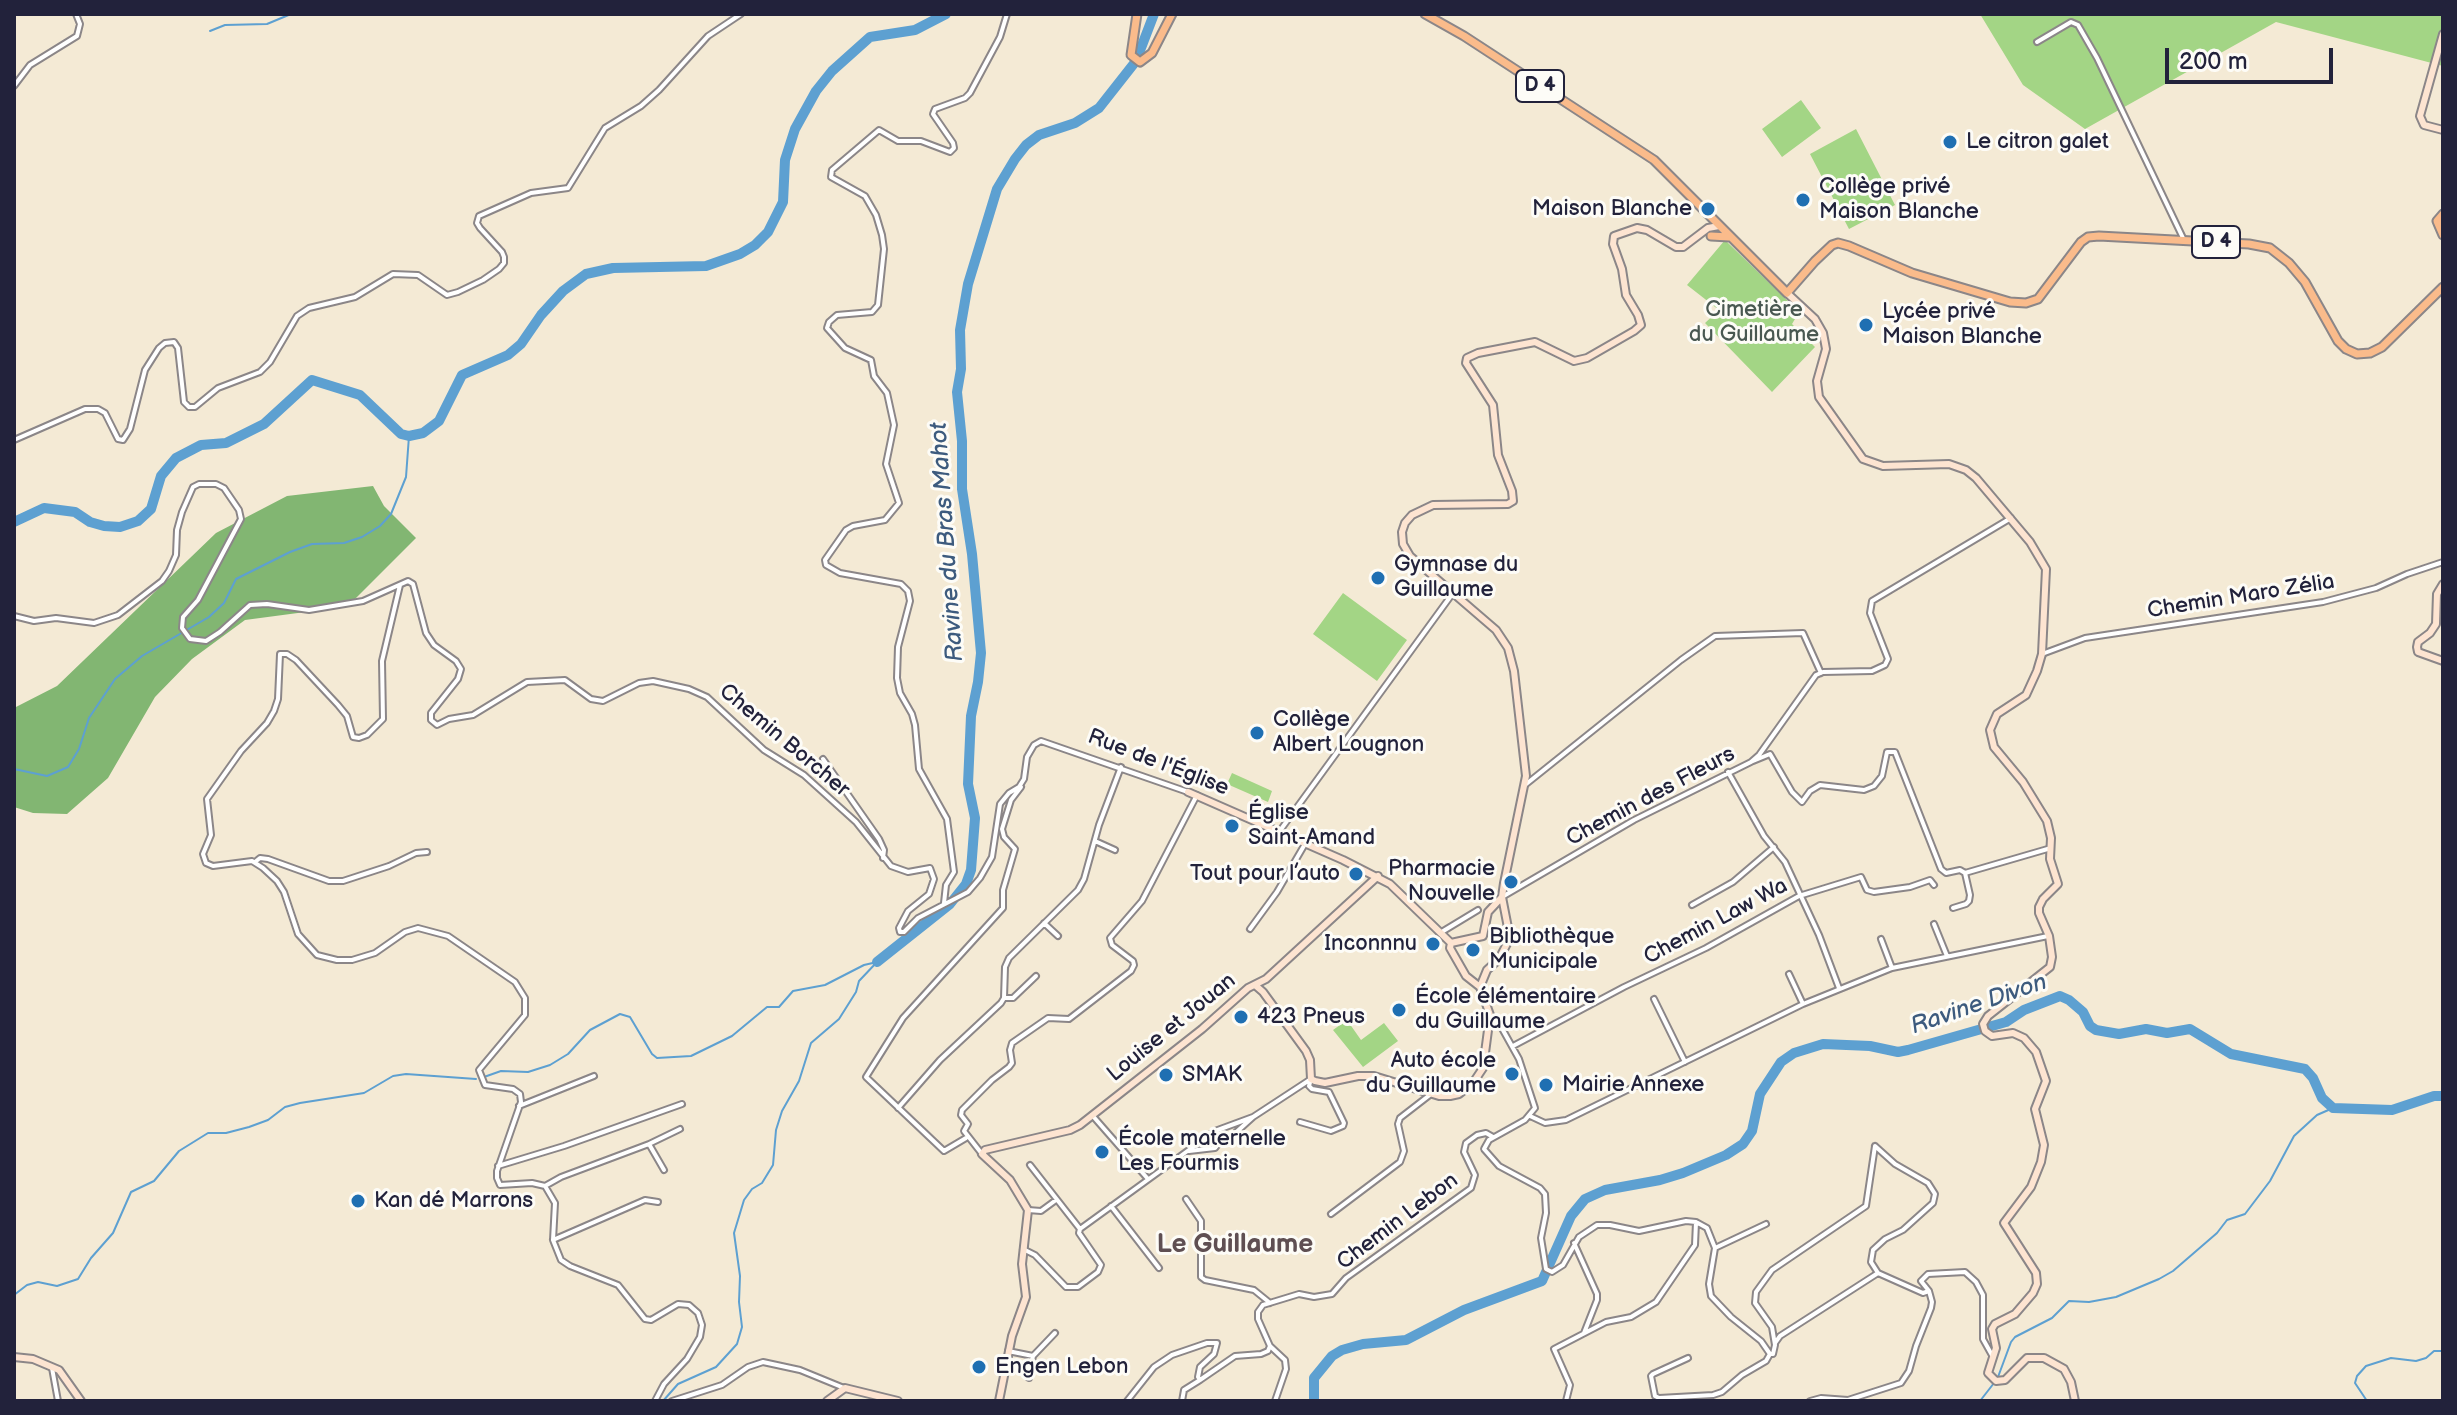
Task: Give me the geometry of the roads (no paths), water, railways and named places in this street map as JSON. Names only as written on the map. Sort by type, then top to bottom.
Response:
[{"type":"main road","points":[[1137,14],[1131,55],[1140,62],[1146,60],[1159,41],[1172,14]]},
{"type":"main road","name":"D 4","points":[[1425,14],[1464,36],[1654,160],[1787,293],[1815,261],[1838,243],[1928,278],[2010,302],[2026,303],[2038,299],[2088,237],[2249,244],[2270,248],[2289,263],[2305,282],[2338,341],[2357,354],[2370,353],[2382,347],[2443,287]]},
{"type":"main road","points":[[2443,34],[2420,116],[2424,125],[2443,130]]},
{"type":"main road","points":[[1709,214],[1710,232]]},
{"type":"main road","points":[[2443,214],[2437,221],[2443,235]]},
{"type":"main road","points":[[1480,987],[1487,970],[1499,959],[1510,938],[1502,897],[1526,776],[1518,702],[1508,648],[1496,630],[1410,556],[1403,544],[1402,532],[1412,515],[1433,505],[1508,504],[1513,501],[1498,455],[1493,405],[1466,363],[1467,358],[1516,344],[1535,342],[1574,361],[1587,358],[1641,325],[1626,295],[1622,269],[1613,244],[1614,236],[1637,228],[1680,247],[1719,226]]},
{"type":"main road","points":[[1710,232],[1730,237]]},
{"type":"main road","points":[[1787,293],[1815,319],[1823,333],[1826,349],[1817,381],[1819,397],[1863,459],[1891,467],[1960,466],[1976,478],[2011,518],[2046,569],[2042,654],[2026,695],[1993,719],[1990,736],[1994,747],[2036,800],[2051,832],[2050,859],[2058,884],[2043,899],[2039,913],[2049,936],[2050,967],[1988,1016],[1983,1024],[1985,1031],[1992,1036],[2020,1034],[2029,1042],[2046,1081],[2035,1109],[2044,1145],[2039,1170],[2031,1187],[2004,1223],[2036,1273],[2037,1284],[2015,1314],[1995,1324],[1992,1329],[1996,1348],[1988,1373],[1998,1382],[2011,1375],[2027,1358],[2044,1358],[2064,1369],[2075,1401]]},
{"type":"main road","points":[[2443,584],[2437,594],[2436,624],[2418,642],[2417,647],[2418,652],[2443,661]]},
{"type":"main road","name":"Rue de l'Église","points":[[1188,792],[1378,876],[1451,943]]},
{"type":"main road","points":[[1255,985],[1266,979],[1378,876]]},
{"type":"main road","points":[[1311,1079],[1325,1083],[1374,1076],[1431,1094],[1450,1096],[1459,1094],[1473,1083],[1486,1059],[1490,1015],[1480,987],[1466,976],[1450,948],[1451,943],[1483,936],[1488,912],[1502,897]]},
{"type":"main road","name":"Louise et Jouan","points":[[982,1154],[995,1147],[1070,1130],[1255,985],[1306,1051],[1311,1079]]},
{"type":"main road","points":[[982,1154],[1010,1180],[1028,1210],[1022,1249],[1026,1297],[1008,1351],[999,1401]]},
{"type":"main road","points":[[14,1357],[33,1359],[52,1366],[64,1376],[81,1401]]},
{"type":"main road","points":[[827,1401],[845,1388],[898,1401]]},
{"type":"street","points":[[14,86],[30,65],[77,36],[80,24],[76,14]]},
{"type":"street","points":[[14,440],[85,409],[98,409],[105,413],[118,439],[123,440],[130,429],[145,370],[165,343],[174,342],[178,348],[184,402],[187,406],[195,407],[218,388],[260,372],[270,362],[297,316],[309,308],[355,297],[393,274],[418,275],[447,295],[483,280],[499,269],[504,257],[480,228],[477,223],[479,216],[538,191],[568,188],[605,128],[641,106],[708,36],[741,14]]},
{"type":"street","points":[[944,903],[946,885],[954,872],[947,819],[919,769],[915,725],[900,693],[897,678],[898,647],[910,601],[908,591],[901,584],[840,573],[826,565],[825,560],[846,530],[885,520],[899,503],[886,464],[894,425],[887,393],[874,376],[871,360],[845,348],[827,328],[837,315],[872,312],[878,305],[884,249],[882,235],[876,215],[865,196],[831,177],[832,170],[879,130],[898,141],[921,141],[950,152],[954,148],[933,114],[935,109],[965,98],[970,93],[1000,37],[1007,14]]},
{"type":"street","points":[[2037,42],[2071,22],[2078,25],[2097,58],[2183,240]]},
{"type":"street","points":[[14,616],[34,621],[56,618],[94,623],[118,615],[162,581],[169,571],[176,555],[180,521],[193,487],[199,484],[216,484],[224,488],[241,514],[241,519],[198,600],[183,617],[182,628],[186,636],[195,641],[206,641],[220,632],[250,605],[262,603],[309,610],[363,601],[400,585]]},
{"type":"street","points":[[1524,786],[1715,636],[1803,633],[1821,673],[1872,671],[1885,665],[1888,659],[1870,613],[1872,601],[2011,518]]},
{"type":"street","name":"Chemin Maro Zélia","points":[[2042,654],[2085,638],[2323,602],[2376,588],[2443,562]]},
{"type":"street","name":"Chemin Borcher","points":[[400,585],[403,581],[413,584],[426,633],[434,645],[456,661],[461,669],[458,679],[431,713],[433,723],[437,725],[449,719],[473,715],[527,682],[565,680],[591,699],[603,701],[639,683],[653,681],[680,686],[707,697],[764,750],[804,775],[856,822],[883,858]]},
{"type":"street","points":[[400,585],[382,661],[383,719],[359,738],[353,737],[347,716],[296,660],[284,653],[279,657],[279,684],[274,711],[207,799],[211,835],[203,854],[206,863],[213,866],[255,862],[260,858],[329,881],[343,881],[389,866],[416,853],[427,852]]},
{"type":"street","points":[[1279,832],[1453,593]]},
{"type":"street","name":"Chemin des Fleurs","points":[[1502,897],[1634,820],[1751,762],[1816,675],[1821,673]]},
{"type":"street","name":"Rue de l'Église","points":[[1024,779],[1027,757],[1034,745],[1041,741],[1188,792]]},
{"type":"street","points":[[1751,762],[1770,754],[1801,802],[1820,785],[1864,790],[1874,786],[1882,776],[1887,752],[1895,752],[1941,869],[1948,874],[1960,870],[1965,873],[2051,848]]},
{"type":"street","points":[[823,759],[879,839],[884,850],[883,858],[902,871],[930,868],[934,873],[929,894],[908,911],[900,932],[950,899],[968,892],[980,878],[992,857],[1000,804],[1024,779]]},
{"type":"street","points":[[898,1108],[940,1060],[1004,998],[1005,967],[1009,958],[1078,890],[1121,767]]},
{"type":"street","points":[[1728,772],[1764,836],[1785,862],[1819,935],[1839,988]]},
{"type":"street","points":[[966,1138],[944,1151],[866,1077],[903,1018],[1003,908],[1004,885],[1015,849],[1004,837],[1002,829],[1011,800],[1024,779]]},
{"type":"street","points":[[982,1154],[966,1138],[964,1131],[968,1124],[961,1115],[962,1110],[1012,1063],[1012,1043],[1048,1018],[1069,1019],[1131,971],[1133,961],[1112,945],[1110,938],[1142,901],[1197,795]]},
{"type":"street","points":[[1095,841],[1115,850]]},
{"type":"street","points":[[1250,929],[1277,892],[1305,844]]},
{"type":"street","points":[[1692,905],[1733,882],[1774,847]]},
{"type":"street","points":[[255,862],[277,881],[298,934],[317,955],[352,960],[375,953],[405,932],[418,928],[448,936],[508,974],[525,998],[525,1015],[479,1070],[485,1085],[513,1089],[520,1094],[519,1106],[498,1166],[500,1185],[532,1183],[545,1186],[680,1129]]},
{"type":"street","points":[[1953,908],[1969,901],[1965,873]]},
{"type":"street","name":"Chemin Law Wa","points":[[1513,1046],[1706,948],[1799,896],[1861,877],[1866,889],[1872,892],[1910,887],[1930,880],[1934,885]]},
{"type":"street","points":[[1440,933],[1478,910]]},
{"type":"street","points":[[1044,923],[1058,936]]},
{"type":"street","points":[[1934,924],[1947,956]]},
{"type":"street","points":[[1530,1116],[1545,1123],[1566,1120],[1803,1004],[1892,968],[2049,936]]},
{"type":"street","points":[[1881,939],[1892,968]]},
{"type":"street","points":[[1789,974],[1803,1004]]},
{"type":"street","points":[[1004,998],[1011,999],[1036,976]]},
{"type":"street","points":[[1654,999],[1685,1062]]},
{"type":"street","points":[[1490,1015],[1499,1023],[1513,1046],[1535,1108],[1530,1116],[1493,1137],[1484,1146],[1485,1152],[1490,1159],[1545,1194],[1546,1213],[1541,1238],[1543,1265],[1549,1272],[1556,1271],[1563,1265],[1574,1243],[1584,1232],[1597,1225],[1639,1231],[1686,1221],[1696,1222],[1707,1228],[1715,1248],[1709,1284],[1711,1296],[1761,1341],[1770,1354]]},
{"type":"street","points":[[519,1106],[594,1076]]},
{"type":"street","points":[[1187,1151],[1215,1148],[1221,1140],[1240,1130],[1253,1117],[1311,1079]]},
{"type":"street","points":[[1300,1122],[1331,1131],[1344,1123],[1329,1092],[1312,1089],[1309,1086],[1311,1079]]},
{"type":"street","points":[[1331,1214],[1400,1162],[1404,1151],[1398,1124],[1400,1118],[1431,1094]]},
{"type":"street","points":[[498,1166],[682,1104]]},
{"type":"street","points":[[1092,1115],[1148,1179]]},
{"type":"street","points":[[1080,1229],[1215,1131],[1253,1117]]},
{"type":"street","name":"Chemin Lebon","points":[[1270,1303],[1299,1294],[1314,1297],[1332,1294],[1346,1278],[1471,1188],[1475,1175],[1464,1152],[1466,1143],[1486,1133],[1493,1137]]},
{"type":"street","points":[[649,1144],[664,1170]]},
{"type":"street","points":[[1775,1345],[1769,1320],[1755,1303],[1756,1292],[1772,1270],[1862,1212],[1866,1206],[1875,1146],[1895,1164],[1928,1183],[1935,1194],[1933,1203],[1903,1230],[1873,1250],[1871,1262],[1878,1273],[1923,1293],[1929,1291]]},
{"type":"street","points":[[1022,1249],[1032,1252],[1064,1285],[1074,1289],[1098,1272],[1101,1265],[1079,1233],[1080,1229],[1030,1165]]},
{"type":"street","points":[[545,1186],[555,1203],[553,1240],[561,1260],[618,1285],[645,1319],[656,1318],[678,1304],[689,1305],[698,1313],[702,1325],[700,1337],[687,1359],[659,1390],[655,1401]]},
{"type":"street","points":[[1186,1199],[1201,1221],[1201,1277],[1254,1290],[1270,1303]]},
{"type":"street","points":[[553,1240],[645,1200],[658,1202]]},
{"type":"street","points":[[1028,1210],[1041,1211],[1056,1200]]},
{"type":"street","points":[[1111,1206],[1159,1268]]},
{"type":"street","points":[[1566,1401],[1570,1385],[1554,1349],[1606,1322],[1631,1317],[1656,1302],[1695,1245],[1696,1222]]},
{"type":"street","points":[[1715,1248],[1766,1224]]},
{"type":"street","points":[[1574,1243],[1597,1294],[1584,1333]]},
{"type":"street","points":[[1810,1401],[1821,1398],[1848,1400],[1901,1383],[1909,1371],[1931,1308],[1929,1291],[1921,1281],[1928,1274],[1959,1271],[1976,1282],[1983,1295],[1983,1339],[1993,1357]]},
{"type":"street","points":[[1688,1358],[1651,1376],[1655,1396],[1713,1395],[1722,1392],[1770,1358],[1780,1336],[1878,1273]]},
{"type":"street","points":[[1270,1303],[1263,1305],[1258,1319],[1270,1346],[1285,1360],[1286,1369],[1275,1401]]},
{"type":"street","points":[[1029,1378],[1033,1356],[1055,1333]]},
{"type":"street","points":[[1127,1401],[1162,1360],[1207,1343],[1217,1343],[1214,1354],[1200,1367],[1200,1380]]},
{"type":"street","points":[[1182,1401],[1184,1390],[1226,1360],[1235,1356],[1261,1354],[1268,1351],[1270,1346]]},
{"type":"street","points":[[1008,1351],[1033,1356]]},
{"type":"street","points":[[672,1401],[722,1385],[748,1367],[763,1362],[800,1370],[845,1388]]},
{"type":"street","points":[[52,1366],[58,1401]]},
{"type":"waterway","points":[[210,31],[225,25],[267,24],[291,14]]},
{"type":"waterway","points":[[14,522],[44,508],[75,512],[90,522],[104,526],[120,527],[138,521],[151,509],[161,476],[176,458],[201,445],[226,443],[264,424],[312,380],[360,395],[401,434],[423,433],[439,421],[462,375],[508,355],[521,344],[563,291],[586,274],[613,268],[706,266],[755,245],[768,232],[783,202],[785,160],[795,129],[816,91],[832,71],[870,37],[915,30],[946,14]]},
{"type":"waterway","name":"Ravine du Bras Mahot","points":[[877,962],[950,904],[966,884],[971,870],[975,818],[968,784],[971,716],[981,653],[972,554],[962,489],[962,441],[957,392],[961,369],[960,330],[968,284],[997,189],[1015,159],[1039,135],[1075,123],[1099,108],[1136,61],[1154,14]]},
{"type":"waterway","points":[[14,769],[47,776],[68,767],[79,749],[89,718],[115,679],[142,656],[209,617],[224,603],[236,579],[290,552],[312,544],[344,543],[380,526],[391,514],[406,477],[409,436]]},
{"type":"waterway","points":[[484,1077],[501,1071],[528,1072],[550,1065],[568,1054],[590,1030],[620,1014],[630,1017],[657,1058],[691,1056],[732,1036],[767,1007],[779,1007],[793,991],[825,985],[864,965],[877,962]]},
{"type":"waterway","name":"Ravine du Bras Mahot","points":[[663,1401],[678,1384],[716,1367],[737,1344],[742,1327],[734,1233],[744,1200],[752,1189],[762,1183],[773,1165],[776,1130],[782,1111],[799,1081],[811,1043],[839,1019],[856,992],[859,981],[877,962]]},
{"type":"waterway","name":"Ravine Divon","points":[[1314,1401],[1314,1378],[1332,1356],[1342,1350],[1363,1344],[1406,1340],[1464,1310],[1542,1281],[1571,1216],[1585,1199],[1605,1190],[1683,1173],[1726,1155],[1743,1144],[1752,1131],[1760,1094],[1781,1062],[1794,1053],[1823,1044],[1870,1046],[1898,1052],[1908,1050],[2006,1022],[2024,1010],[2060,996],[2083,1012],[2090,1026],[2096,1030],[2119,1034],[2146,1029],[2167,1033],[2190,1029],[2231,1054],[2305,1069],[2322,1098],[2333,1108],[2392,1110],[2443,1096]]},
{"type":"waterway","points":[[14,1295],[27,1285],[38,1282],[57,1286],[78,1279],[113,1233],[131,1192],[154,1181],[179,1151],[208,1133],[226,1133],[249,1127],[268,1120],[285,1107],[300,1103],[364,1093],[393,1076],[406,1074],[476,1079]]},
{"type":"waterway","points":[[1998,1377],[2015,1337],[2052,1318],[2069,1301],[2089,1302],[2116,1297],[2159,1279],[2173,1271],[2217,1233],[2227,1220],[2245,1214],[2270,1181],[2294,1136],[2317,1115],[2333,1108]]},
{"type":"waterway","points":[[2367,1401],[2355,1383],[2366,1366],[2391,1358],[2416,1361],[2434,1351],[2443,1351]]},
{"type":"waterway","points":[[1980,1401],[1994,1383]]},
{"type":"place","name":"Le citron galet","points":[[1950,142]]},
{"type":"place","name":"Collège privé Maison Blanche","points":[[1803,200]]},
{"type":"place","name":"Maison Blanche","points":[[1708,209]]},
{"type":"place","name":"Lycée privé Maison Blanche","points":[[1866,325]]},
{"type":"place","name":"Gymnase du Guillaume","points":[[1378,578]]},
{"type":"place","name":"Collège Albert Lougnon","points":[[1257,733]]},
{"type":"place","name":"Église Saint-Amand","points":[[1232,826]]},
{"type":"place","name":"Tout pour l’auto","points":[[1356,874]]},
{"type":"place","name":"Pharmacie Nouvelle","points":[[1511,882]]},
{"type":"place","name":"Inconnnu","points":[[1433,944]]},
{"type":"place","name":"Bibliothèque Municipale","points":[[1473,950]]},
{"type":"place","name":"École élémentaire du Guillaume","points":[[1399,1010]]},
{"type":"place","name":"423 Pneus","points":[[1241,1017]]},
{"type":"place","name":"Auto école du Guillaume","points":[[1512,1074]]},
{"type":"place","name":"SMAK","points":[[1166,1075]]},
{"type":"place","name":"Mairie Annexe","points":[[1546,1085]]},
{"type":"place","name":"École maternelle Les Fourmis","points":[[1102,1152]]},
{"type":"place","name":"Kan dé Marrons","points":[[358,1201]]},
{"type":"place","name":"Engen Lebon","points":[[979,1367]]},
{"type":"district","name":"Le Guillaume","points":[[1235,1245]]},
{"type":"park label","name":"Cimetière du Guillaume","points":[[1754,322]]}]
